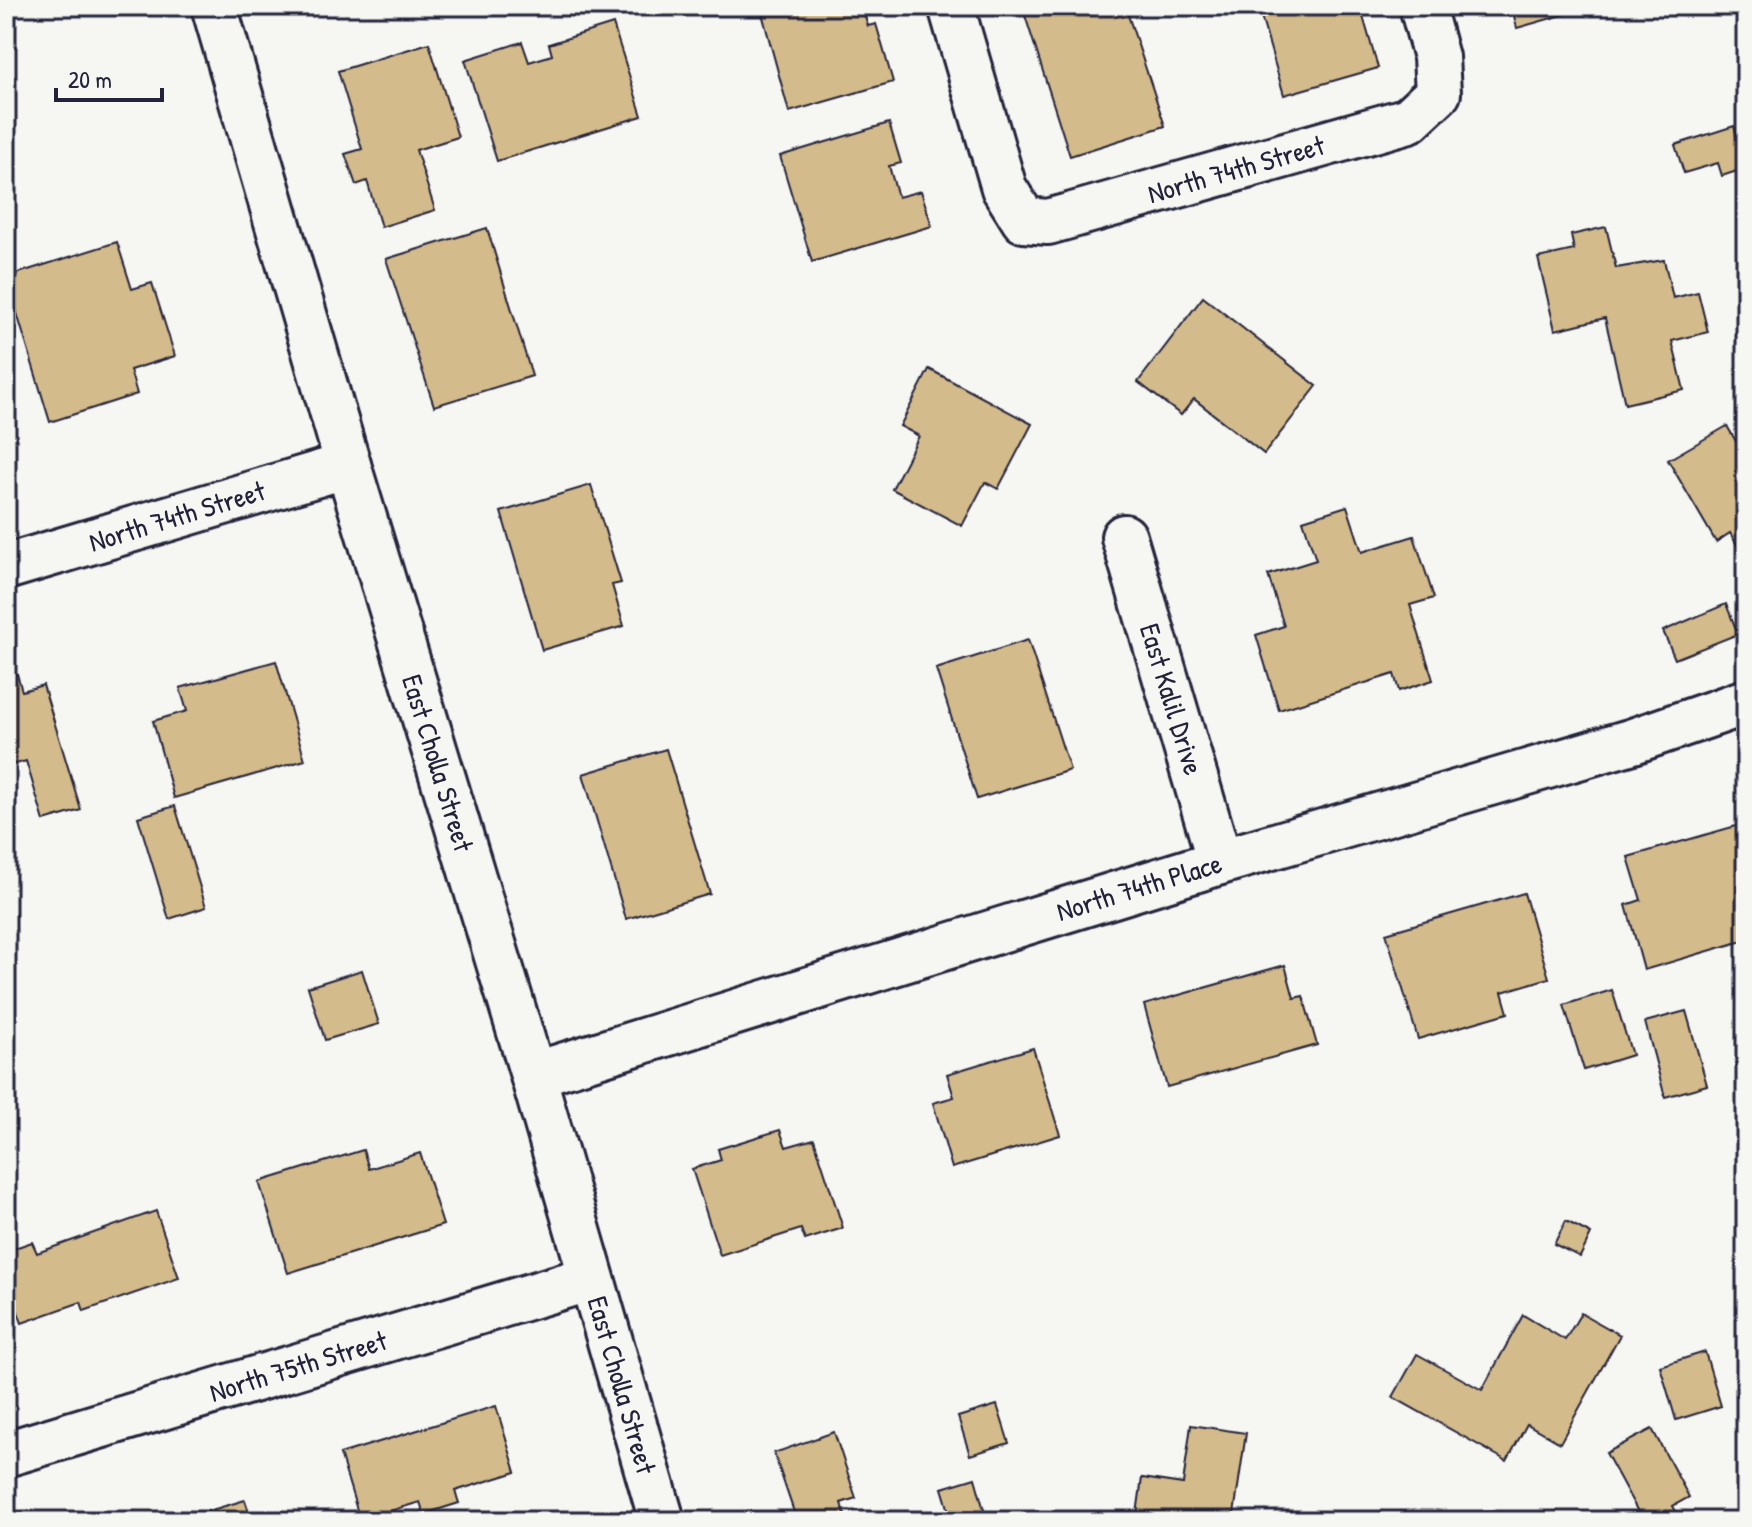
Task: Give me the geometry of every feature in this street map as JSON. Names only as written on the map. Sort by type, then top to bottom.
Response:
[{"type":"street","name":"North 74th Street","points":[[951,6],[1004,188],[1024,220],[1048,222],[1409,120],[1438,93],[1436,57],[1422,6]]},
{"type":"street","name":"East Cholla Street","points":[[221,8],[348,465],[533,1075],[662,1521]]},
{"type":"street","name":"North 74th Street","points":[[6,567],[348,465]]},
{"type":"street","name":"East Kalil Drive","points":[[1124,537],[1220,862]]},
{"type":"street","name":"North 74th Place","points":[[533,1075],[1220,862],[1633,741],[1746,702]]},
{"type":"street","name":"North 75th Street","points":[[6,1454],[591,1278]]},
{"type":"building","points":[[760,6],[862,6],[868,26],[876,24],[893,82],[789,112]]},
{"type":"building","points":[[1022,6],[1125,6],[1165,126],[1070,156]]},
{"type":"building","points":[[1258,6],[1360,6],[1378,68],[1284,95]]},
{"type":"building","points":[[1511,6],[1594,6],[1517,28]]},
{"type":"building","points":[[613,24],[642,116],[497,161],[465,60],[522,42],[529,62],[552,55],[549,44]]},
{"type":"building","points":[[429,43],[458,137],[416,150],[435,210],[381,227],[367,181],[356,185],[345,154],[362,149],[338,71]]},
{"type":"building","points":[[889,123],[901,163],[889,166],[898,197],[921,191],[932,226],[812,262],[780,156]]},
{"type":"building","points":[[1734,126],[1746,168],[1722,176],[1718,163],[1684,173],[1675,145]]},
{"type":"building","points":[[1606,227],[1616,268],[1664,260],[1673,298],[1698,292],[1708,332],[1672,341],[1684,390],[1625,404],[1605,318],[1555,330],[1538,258],[1574,250],[1571,235]]},
{"type":"building","points":[[487,228],[532,376],[434,406],[386,259]]},
{"type":"building","points":[[117,242],[132,289],[152,283],[175,356],[130,370],[137,394],[50,422],[6,277]]},
{"type":"building","points":[[1203,297],[1317,386],[1264,454],[1194,399],[1181,415],[1138,382]]},
{"type":"building","points":[[929,369],[1032,424],[998,489],[985,482],[962,526],[892,489],[919,436],[900,426]]},
{"type":"building","points":[[1727,426],[1746,458],[1746,560],[1730,533],[1716,542],[1668,460]]},
{"type":"building","points":[[591,485],[621,583],[612,585],[624,626],[542,650],[501,512]]},
{"type":"building","points":[[1347,506],[1362,552],[1414,536],[1434,598],[1410,605],[1433,680],[1399,691],[1394,674],[1279,710],[1256,635],[1284,626],[1268,575],[1316,560],[1303,520]]},
{"type":"building","points":[[1726,604],[1738,634],[1675,659],[1663,631]]},
{"type":"building","points":[[1028,640],[1070,770],[977,799],[936,669]]},
{"type":"building","points":[[276,661],[305,760],[174,798],[153,721],[187,711],[180,688]]},
{"type":"building","points":[[17,674],[22,691],[43,685],[81,810],[44,821],[26,761],[6,767],[6,677]]},
{"type":"building","points":[[666,749],[710,894],[626,919],[583,774]]},
{"type":"building","points":[[175,806],[206,907],[169,919],[138,817]]},
{"type":"building","points":[[1746,823],[1746,940],[1644,970],[1626,905],[1641,900],[1628,857]]},
{"type":"building","points":[[1524,893],[1549,978],[1502,992],[1508,1013],[1418,1039],[1386,933]]},
{"type":"building","points":[[1285,965],[1294,998],[1303,996],[1317,1045],[1167,1087],[1144,1005]]},
{"type":"building","points":[[362,970],[379,1024],[325,1040],[308,987]]},
{"type":"building","points":[[1612,990],[1632,1055],[1584,1070],[1564,1005]]},
{"type":"building","points":[[1686,1011],[1707,1085],[1665,1097],[1645,1022]]},
{"type":"building","points":[[1033,1048],[1060,1135],[952,1168],[933,1103],[954,1097],[947,1074]]},
{"type":"building","points":[[780,1130],[786,1147],[814,1139],[843,1228],[805,1240],[801,1229],[720,1255],[692,1169],[721,1160],[718,1149]]},
{"type":"building","points":[[363,1150],[369,1169],[420,1153],[443,1225],[288,1273],[259,1182]]},
{"type":"building","points":[[156,1211],[179,1278],[84,1311],[81,1302],[22,1323],[6,1279],[6,1251],[32,1242],[37,1253]]},
{"type":"building","points":[[1566,1221],[1591,1234],[1580,1257],[1554,1244]]},
{"type":"building","points":[[1581,1313],[1620,1335],[1560,1443],[1527,1424],[1507,1461],[1393,1397],[1417,1354],[1482,1390],[1523,1315],[1565,1340]]},
{"type":"building","points":[[1705,1352],[1721,1406],[1676,1420],[1660,1366]]},
{"type":"building","points":[[997,1405],[1009,1443],[970,1455],[958,1417]]},
{"type":"building","points":[[496,1406],[516,1472],[455,1491],[459,1503],[424,1514],[420,1502],[360,1520],[340,1454]]},
{"type":"building","points":[[1191,1425],[1246,1433],[1233,1521],[1136,1521],[1142,1478],[1183,1484]]},
{"type":"building","points":[[1652,1429],[1689,1497],[1673,1506],[1681,1521],[1643,1521],[1606,1453]]},
{"type":"building","points":[[834,1432],[856,1498],[841,1503],[847,1521],[797,1521],[774,1453]]},
{"type":"building","points":[[975,1478],[987,1521],[952,1521],[942,1488]]},
{"type":"building","points":[[245,1500],[252,1521],[175,1521]]}]
